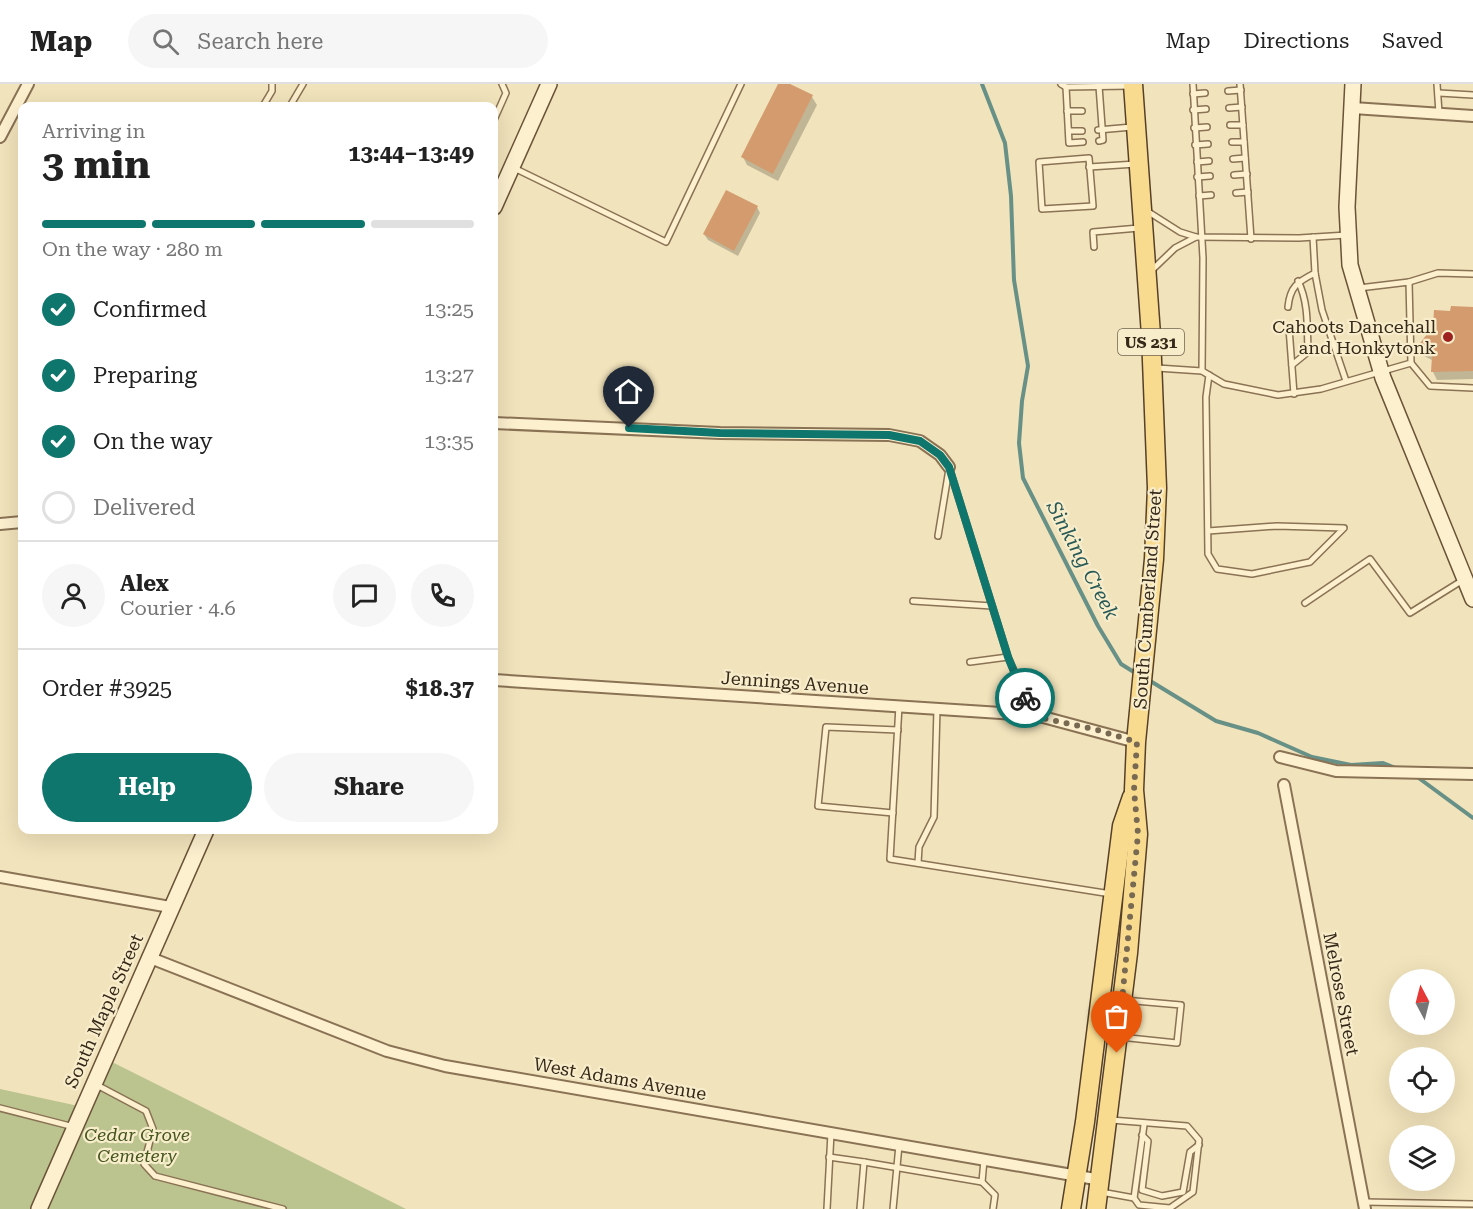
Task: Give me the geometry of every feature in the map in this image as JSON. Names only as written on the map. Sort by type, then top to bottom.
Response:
[{"type":"main road","name":"South Cumberland Street","points":[[1099,1194],[1123,1000],[1138,834],[1134,790],[1152,600],[1157,488],[1147,276],[1134,85]]},
{"type":"main road","name":"South Cumberland Street","points":[[1071,1209],[1122,826],[1134,790]]},
{"type":"street","points":[[18,102],[28,84]]},
{"type":"street","points":[[498,198],[549,84]]},
{"type":"street","points":[[1353,84],[1347,207],[1350,265],[1380,370],[1473,598]]},
{"type":"street","points":[[0,137],[18,103]]},
{"type":"street","points":[[1353,108],[1473,116]]},
{"type":"street","points":[[498,423],[720,433],[889,435],[920,441],[940,455],[949,467]]},
{"type":"street","points":[[0,524],[18,522]]},
{"type":"street","name":"Jennings Avenue","points":[[498,680],[1033,716],[1094,729],[1137,742]]},
{"type":"street","points":[[1280,757],[1336,771],[1473,774]]},
{"type":"street","name":"Melrose Street","points":[[1284,785],[1364,1206]]},
{"type":"street","name":"South Maple Street","points":[[39,1209],[170,907],[204,834]]},
{"type":"street","points":[[0,877],[170,907]]},
{"type":"street","name":"West Adams Avenue","points":[[148,957],[395,1053],[445,1066],[1076,1176],[1099,1194]]},
{"type":"lane","points":[[265,102],[272,91],[272,84]]},
{"type":"lane","points":[[292,102],[303,84]]},
{"type":"lane","points":[[498,111],[506,93],[502,84]]},
{"type":"lane","points":[[512,167],[666,242],[741,84]]},
{"type":"lane","points":[[1192,84],[1199,196],[1202,371]]},
{"type":"lane","points":[[1437,84],[1439,113]]},
{"type":"lane","points":[[1083,142],[1069,143],[1064,85],[1134,85]]},
{"type":"lane","points":[[1099,86],[1100,130],[1103,140],[1099,141]]},
{"type":"lane","points":[[1228,91],[1241,87],[1251,239]]},
{"type":"lane","points":[[1193,94],[1204,93]]},
{"type":"lane","points":[[1439,93],[1473,95]]},
{"type":"lane","points":[[1229,108],[1242,107]]},
{"type":"lane","points":[[1193,110],[1206,109]]},
{"type":"lane","points":[[1067,111],[1082,111]]},
{"type":"lane","points":[[1230,125],[1243,125]]},
{"type":"lane","points":[[1100,130],[1136,127]]},
{"type":"lane","points":[[1194,128],[1207,127]]},
{"type":"lane","points":[[1069,131],[1082,130]]},
{"type":"lane","points":[[1232,142],[1244,142]]},
{"type":"lane","points":[[1195,145],[1208,144]]},
{"type":"lane","points":[[1089,158],[1089,167],[1093,206],[1042,210],[1039,162],[1089,158]]},
{"type":"lane","points":[[1233,159],[1245,158]]},
{"type":"lane","points":[[1197,162],[1209,161]]},
{"type":"lane","points":[[1089,167],[1139,164]]},
{"type":"lane","points":[[1234,175],[1247,174]]},
{"type":"lane","points":[[1197,177],[1210,177]]},
{"type":"lane","points":[[1236,193],[1248,192]]},
{"type":"lane","points":[[1199,196],[1211,195]]},
{"type":"lane","points":[[1142,208],[1180,232],[1199,237],[1251,239],[1348,235]]},
{"type":"lane","points":[[1094,246],[1093,232],[1143,227]]},
{"type":"lane","points":[[1147,276],[1176,248],[1199,237]]},
{"type":"lane","points":[[1313,237],[1315,273],[1328,331],[1346,381]]},
{"type":"lane","points":[[1288,307],[1290,292],[1298,281],[1315,273]]},
{"type":"lane","points":[[1357,288],[1409,282],[1438,273],[1473,274]]},
{"type":"lane","points":[[1292,365],[1308,352],[1304,293],[1298,281]]},
{"type":"lane","points":[[1409,282],[1411,363],[1430,386],[1473,388]]},
{"type":"lane","points":[[1289,328],[1294,394]]},
{"type":"lane","points":[[1152,367],[1202,371],[1224,384],[1251,392],[1294,394],[1411,363]]},
{"type":"lane","points":[[1208,531],[1276,526],[1344,528],[1310,562],[1252,574],[1216,569],[1208,554],[1206,398],[1209,375]]},
{"type":"lane","points":[[938,536],[949,467]]},
{"type":"lane","points":[[949,467],[1008,657],[1033,716]]},
{"type":"lane","points":[[1305,603],[1370,560],[1410,614],[1464,579]]},
{"type":"lane","points":[[914,601],[992,606]]},
{"type":"lane","points":[[970,662],[1008,657]]},
{"type":"lane","points":[[899,706],[890,859],[1113,894]]},
{"type":"lane","points":[[918,863],[919,847],[934,818],[937,709]]},
{"type":"lane","points":[[893,813],[818,806],[826,727],[898,730]]},
{"type":"lane","points":[[1118,1037],[1177,1043],[1181,1005],[1123,1000]]},
{"type":"lane","points":[[93,1083],[146,1110],[153,1129],[144,1164],[155,1176],[283,1209]]},
{"type":"lane","points":[[0,1108],[74,1127]]},
{"type":"lane","points":[[1109,1120],[1144,1125],[1157,1122],[1187,1126],[1199,1140],[1193,1192],[1170,1208],[1139,1205],[1134,1198],[1144,1125]]},
{"type":"lane","points":[[827,1209],[831,1133]]},
{"type":"lane","points":[[1142,1135],[1148,1141],[1142,1190],[1162,1196],[1183,1192],[1190,1152],[1199,1145]]},
{"type":"lane","points":[[893,1209],[899,1145]]},
{"type":"lane","points":[[830,1157],[982,1182],[995,1195],[993,1209]]},
{"type":"lane","points":[[982,1182],[984,1160]]},
{"type":"lane","points":[[860,1209],[864,1162]]},
{"type":"lane","points":[[1099,1194],[1134,1198]]},
{"type":"lane","points":[[1364,1206],[1473,1204]]},
{"type":"green space","name":"Cedar Grove Cemetery","points":[[104,1058],[406,1209],[42,1209]]},
{"type":"green space","points":[[0,1089],[83,1107],[41,1209],[0,1209]]},
{"type":"building","points":[[778,84],[790,84],[813,95],[773,174],[741,157]]},
{"type":"building","points":[[726,190],[758,206],[734,251],[703,234]]},
{"type":"building","name":"Cahoots Dancehall and Honkytonk","points":[[1451,306],[1473,307],[1473,371],[1431,372],[1432,356],[1416,349],[1433,326],[1434,310],[1450,311]]},
{"type":"waterway","name":"Sinking Creek","points":[[982,84],[1005,143],[1011,196],[1014,280],[1028,366],[1022,401],[1019,443],[1023,478],[1098,626],[1121,664],[1137,674]]},
{"type":"waterway","name":"Sinking Creek","points":[[1147,679],[1216,721],[1258,733],[1312,757],[1351,765],[1383,763],[1398,769]]},
{"type":"waterway","name":"Sinking Creek","points":[[1416,776],[1473,818]]},
{"type":"way so far","points":[[1025,698],[1033,716],[1094,729],[1137,742],[1134,790],[1138,834],[1117,1053]]},
{"type":"place","name":"Cahoots Dancehall and Honkytonk","points":[[1448,337]]},
{"type":"route","points":[[629,428],[720,433],[889,435],[920,441],[932,448],[949,467],[1008,657],[1025,698]]}]
